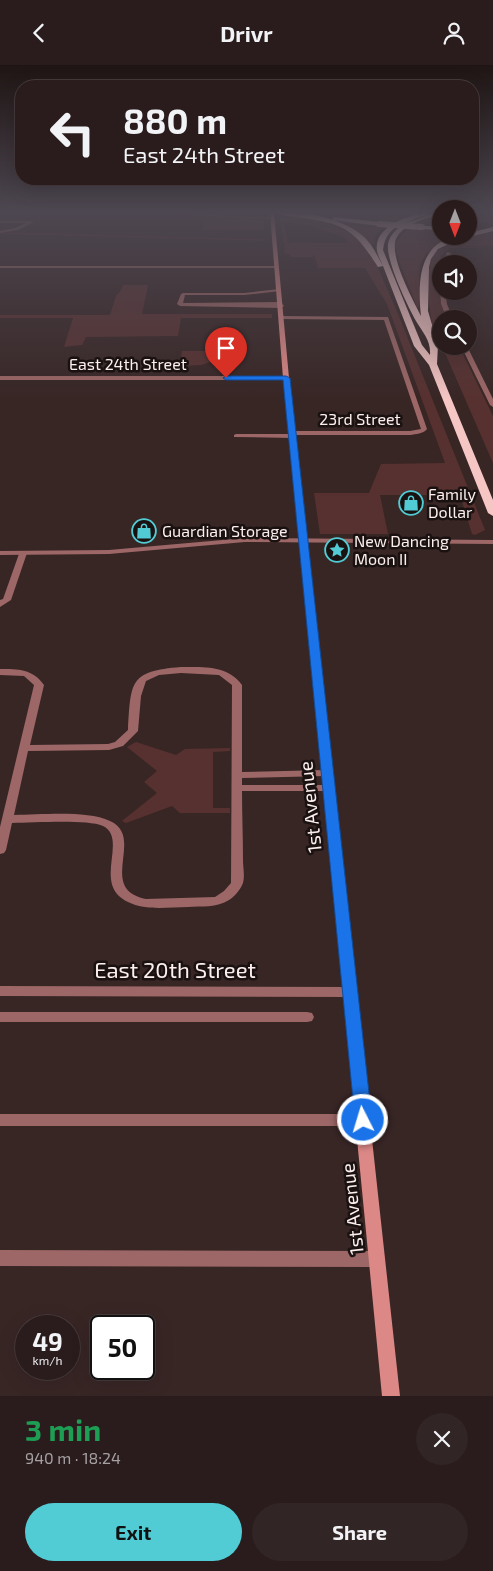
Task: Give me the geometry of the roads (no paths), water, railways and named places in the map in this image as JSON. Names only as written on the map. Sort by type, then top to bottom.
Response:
[{"type":"highway","points":[[389,275],[418,346],[433,364],[493,513]]},
{"type":"highway","points":[[401,275],[423,330],[430,336]]},
{"type":"highway","points":[[424,275],[424,306],[430,336],[434,345],[433,364]]},
{"type":"main road","name":"1st Avenue","points":[[278,275],[286,378],[326,773],[351,992],[391,1396]]},
{"type":"street","points":[[279,290],[244,294],[183,294],[180,304],[281,305]]},
{"type":"street","name":"23rd Street","points":[[237,438],[410,433],[422,431],[423,427],[386,318],[282,318]]},
{"type":"street","points":[[468,355],[493,405]]},
{"type":"street","name":"East 24th Street","points":[[0,378],[286,378]]},
{"type":"street","points":[[0,553],[109,553],[225,541],[493,542]]},
{"type":"street","points":[[1,603],[7,600],[23,553]]},
{"type":"street","points":[[8,819],[92,819],[104,821],[119,834],[115,879],[118,889],[131,899],[151,903],[221,900],[229,895],[237,883],[236,685],[228,676],[210,671],[168,671],[156,673],[143,679],[138,686],[133,731],[119,744],[99,748],[24,748]]},
{"type":"street","points":[[0,672],[26,674],[34,677],[39,685],[0,851]]},
{"type":"street","points":[[237,775],[326,773]]},
{"type":"street","points":[[236,788],[328,788]]},
{"type":"street","name":"East 20th Street","points":[[0,991],[351,992]]},
{"type":"street","points":[[0,1017],[307,1017]]},
{"type":"street","points":[[0,1121],[363,1120]]},
{"type":"street","points":[[0,1258],[377,1259]]},
{"type":"place","name":"Family Dollar","points":[[411,503]]},
{"type":"place","name":"Guardian Storage","points":[[144,531]]},
{"type":"place","name":"New Dancing Moon II","points":[[337,550]]}]
